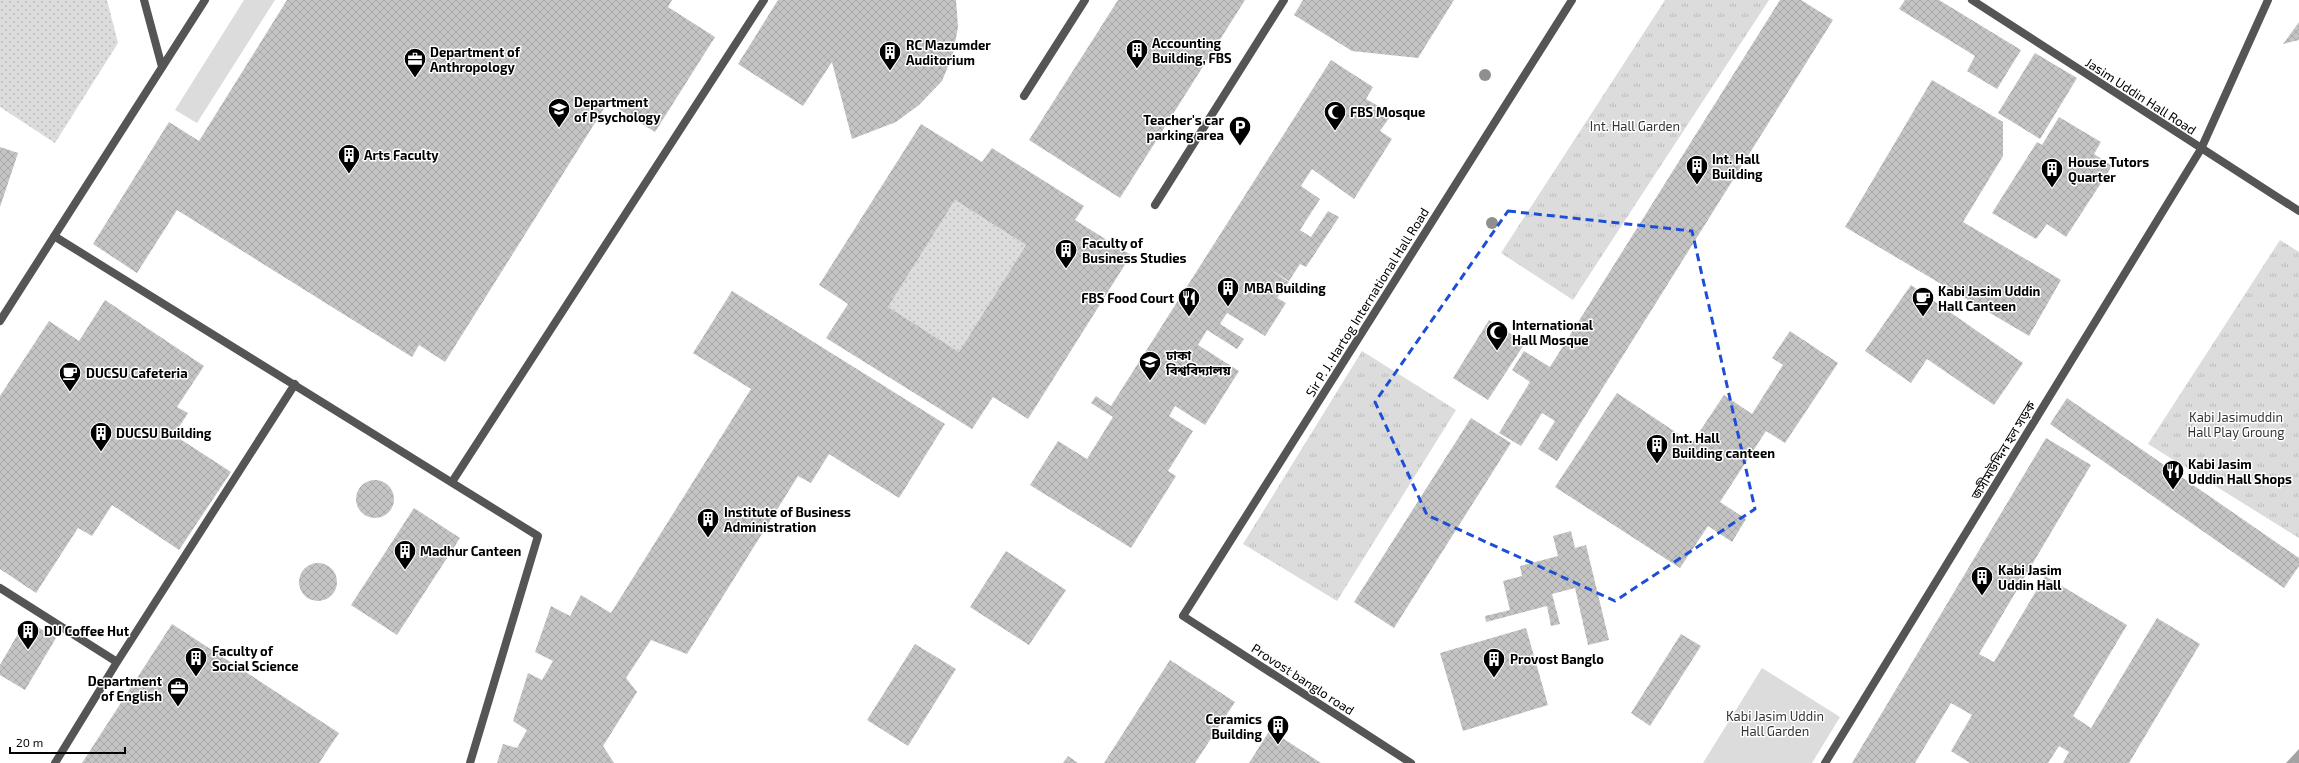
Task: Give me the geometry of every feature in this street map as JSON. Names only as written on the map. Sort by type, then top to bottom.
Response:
[{"type":"lane","points":[[144,0],[162,68]]},
{"type":"lane","points":[[0,321],[205,0]]},
{"type":"lane","points":[[452,482],[764,0]]},
{"type":"lane","points":[[1024,96],[1085,0]]},
{"type":"lane","points":[[1155,205],[1284,0]]},
{"type":"lane","name":"Sir P. J. Hartog International Hall Road","points":[[1183,616],[1572,0]]},
{"type":"lane","name":"Jasim Uddin Hall Road","points":[[1972,0],[2299,211]]},
{"type":"lane","name":"জসীমউদ্দিন হল সড়ক","points":[[1825,763],[2201,149],[2268,0]]},
{"type":"lane","points":[[54,236],[538,536],[470,763]]},
{"type":"lane","points":[[55,763],[117,662],[295,384]]},
{"type":"lane","points":[[0,588],[117,662]]},
{"type":"lane","name":"Provost banglo road","points":[[1183,616],[1411,763]]},
{"type":"highlighted area","points":[[1508,211],[1692,231],[1755,509],[1615,601],[1427,515],[1375,402]]},
{"type":"green space","points":[[0,0],[107,0],[118,43],[55,143],[0,107]]},
{"type":"green space","points":[[244,0],[275,0],[197,123],[175,110]]},
{"type":"green space","name":"Int. Hall Garden","points":[[1665,0],[1769,0],[1573,300],[1501,253]]},
{"type":"green space","points":[[955,200],[1026,245],[959,352],[888,307]]},
{"type":"green space","name":"Kabi Jasimuddin Hall Play Groung","points":[[2280,240],[2299,252],[2299,538],[2148,444]]},
{"type":"green space","points":[[1362,351],[1456,410],[1337,601],[1243,544]]},
{"type":"green space","name":"Kabi Jasim Uddin Hall Garden","points":[[1762,668],[1840,717],[1812,763],[1703,763]]},
{"type":"shaded area","points":[[2299,749],[2299,763],[2286,763]]},
{"type":"building","name":"Arts Faculty","points":[[287,0],[672,0],[668,7],[715,37],[655,132],[608,102],[445,362],[419,345],[412,357],[177,210],[137,273],[93,244],[169,122],[199,141]]},
{"type":"building","name":"RC Mazumder Auditorium","points":[[778,0],[956,0],[958,27],[953,54],[942,81],[919,105],[896,122],[852,139],[832,62],[803,106],[738,64]]},
{"type":"building","name":"Accounting Building, FBS","points":[[1118,0],[1245,0],[1120,198],[1029,140]]},
{"type":"building","points":[[1303,0],[1454,0],[1418,58],[1352,51],[1294,15]]},
{"type":"building","name":"Int. Hall Building","points":[[1780,0],[1801,0],[1833,20],[1557,461],[1538,449],[1555,421],[1542,413],[1521,446],[1499,433],[1530,382],[1512,370],[1524,351],[1550,367]]},
{"type":"building","points":[[1905,0],[1939,0],[2021,50],[1997,89],[1967,71],[1975,56],[1899,9]]},
{"type":"building","points":[[2299,22],[2299,40],[2283,44]]},
{"type":"building","points":[[2035,53],[2077,78],[2040,139],[1998,113]]},
{"type":"building","name":"MBA Building","points":[[1331,60],[1373,87],[1366,99],[1392,114],[1380,131],[1392,139],[1354,199],[1312,169],[1301,186],[1320,199],[1300,230],[1311,237],[1328,211],[1339,217],[1306,267],[1300,264],[1289,281],[1266,267],[1289,282],[1277,298],[1286,303],[1265,336],[1227,313],[1220,324],[1244,339],[1237,349],[1207,330],[1198,345],[1239,371],[1205,425],[1175,406],[1169,416],[1193,431],[1168,471],[1176,476],[1131,548],[1030,485],[1058,441],[1087,459],[1113,417],[1091,403],[1096,396],[1111,406]]},
{"type":"building","points":[[1932,80],[2003,122],[2003,156],[1963,222],[2061,280],[2029,336],[1845,227]]},
{"type":"building","name":"House Tutors Quarter","points":[[2059,117],[2101,142],[2094,154],[2112,166],[2066,237],[2047,224],[2036,239],[1992,213],[2037,142],[2042,145]]},
{"type":"building","name":"Faculty of Business Studies","points":[[921,124],[982,162],[992,148],[1084,206],[1075,220],[1131,255],[1028,419],[993,397],[972,429],[826,338],[848,304],[819,285]],"holes":[[[955,200],[1026,245],[959,352],[888,307]]]},
{"type":"building","points":[[0,147],[18,153],[0,207]]},
{"type":"building","name":"Kabi Jasim Uddin Hall Canteen","points":[[1911,285],[2023,363],[1994,405],[1927,359],[1911,383],[1865,351]]},
{"type":"building","name":"Institute of Business Administration","points":[[732,291],[945,424],[899,498],[829,454],[811,483],[798,476],[687,654],[651,640],[626,678],[637,692],[603,746],[614,763],[497,763],[503,744],[517,748],[527,730],[513,721],[528,673],[542,680],[553,661],[535,652],[551,606],[570,616],[581,595],[611,613],[751,389],[693,353]]},
{"type":"building","name":"DUCSU Building","points":[[105,300],[204,366],[177,407],[188,413],[174,435],[231,472],[179,550],[112,505],[92,536],[78,528],[36,593],[0,569],[0,396],[49,321],[79,341]]},
{"type":"building","points":[[1489,320],[1525,343],[1488,400],[1453,378]]},
{"type":"building","name":"Int. Hall Building canteen","points":[[1790,331],[1838,363],[1785,443],[1766,431],[1720,502],[1746,519],[1732,542],[1708,526],[1680,568],[1555,487],[1617,393],[1692,443],[1724,395],[1752,414],[1783,365],[1772,358]]},
{"type":"building","name":"Kabi Jasim Uddin Hall Shops","points":[[2067,398],[2299,558],[2299,566],[2284,588],[2050,424]]},
{"type":"building","points":[[1471,418],[1511,443],[1394,628],[1354,602]]},
{"type":"building","name":"Kabi Jasim Uddin Hall","points":[[2046,438],[2091,465],[1979,654],[1994,662],[2045,576],[2127,625],[2073,716],[2091,728],[2157,618],[2200,644],[2129,763],[2063,763],[2069,752],[2059,746],[2048,763],[1970,763],[1951,751],[1972,715],[1951,703],[1915,763],[1852,763]]},
{"type":"building","points":[[371,480],[379,480],[389,485],[393,492],[393,506],[389,513],[379,518],[371,518],[361,513],[359,510],[356,503],[356,495],[361,485],[364,483]]},
{"type":"building","name":"Madhur Canteen","points":[[414,508],[460,538],[397,635],[351,605]]},
{"type":"building","points":[[1571,531],[1575,548],[1586,545],[1609,640],[1588,645],[1575,588],[1552,594],[1560,624],[1551,626],[1547,606],[1486,622],[1485,616],[1510,610],[1503,581],[1522,576],[1520,566],[1558,556],[1553,536]]},
{"type":"building","points":[[1006,551],[1066,590],[1029,645],[970,607]]},
{"type":"building","points":[[314,563],[322,563],[329,566],[334,571],[337,582],[334,593],[329,598],[322,601],[314,601],[307,598],[302,593],[299,586],[299,578],[302,571],[307,566]]},
{"type":"building","name":"DU Coffee Hut","points":[[26,620],[56,638],[25,690],[0,675],[0,665]]},
{"type":"building","name":"Faculty of Social Science","points":[[172,624],[339,733],[319,763],[82,763]]},
{"type":"building","name":"Provost Banglo","points":[[1526,628],[1548,705],[1463,731],[1440,653]]},
{"type":"building","points":[[1681,634],[1701,646],[1650,726],[1631,713]]},
{"type":"building","points":[[915,644],[956,669],[908,746],[867,720]]},
{"type":"building","points":[[1170,660],[1235,702],[1195,763],[1104,763]]},
{"type":"building","name":"Ceramics Building","points":[[1270,730],[1321,763],[1249,763]]},
{"type":"building","points":[[1068,756],[1078,763],[1063,763]]},
{"type":"place","name":"Accounting Building, FBS","points":[[1137,70]]},
{"type":"place","name":"RC Mazumder Auditorium","points":[[890,72]]},
{"type":"place","name":"Department of Anthropology","points":[[415,78]]},
{"type":"place","name":"Department of Psychology","points":[[559,128]]},
{"type":"place","name":"FBS Mosque","points":[[1335,132]]},
{"type":"place","name":"Teacher's car parking area","points":[[1240,146]]},
{"type":"place","name":"Arts Faculty","points":[[349,174]]},
{"type":"place","name":"Int. Hall Building","points":[[1697,186]]},
{"type":"place","name":"House Tutors Quarter","points":[[2052,188]]},
{"type":"place","name":"Faculty of Business Studies","points":[[1066,270]]},
{"type":"place","name":"MBA Building","points":[[1228,308]]},
{"type":"place","name":"FBS Food Court","points":[[1189,318]]},
{"type":"place","name":"Kabi Jasim Uddin Hall Canteen","points":[[1923,318]]},
{"type":"place","name":"International Hall Mosque","points":[[1497,352]]},
{"type":"place","name":"ঢাকা বিশ্ববিদ্যালয়","points":[[1150,382]]},
{"type":"place","name":"DUCSU Cafeteria","points":[[70,392]]},
{"type":"place","name":"DUCSU Building","points":[[101,452]]},
{"type":"place","name":"Int. Hall Building canteen","points":[[1657,464]]},
{"type":"place","name":"Kabi Jasim Uddin Hall Shops","points":[[2173,490]]},
{"type":"place","name":"Institute of Business Administration","points":[[708,538]]},
{"type":"place","name":"Madhur Canteen","points":[[405,570]]},
{"type":"place","name":"Kabi Jasim Uddin Hall","points":[[1982,596]]},
{"type":"place","name":"DU Coffee Hut","points":[[28,650]]},
{"type":"place","name":"Faculty of Social Science","points":[[196,678]]},
{"type":"place","name":"Provost Banglo","points":[[1494,678]]},
{"type":"place","name":"Department of English","points":[[178,708]]},
{"type":"place","name":"Ceramics Building","points":[[1278,746]]}]
